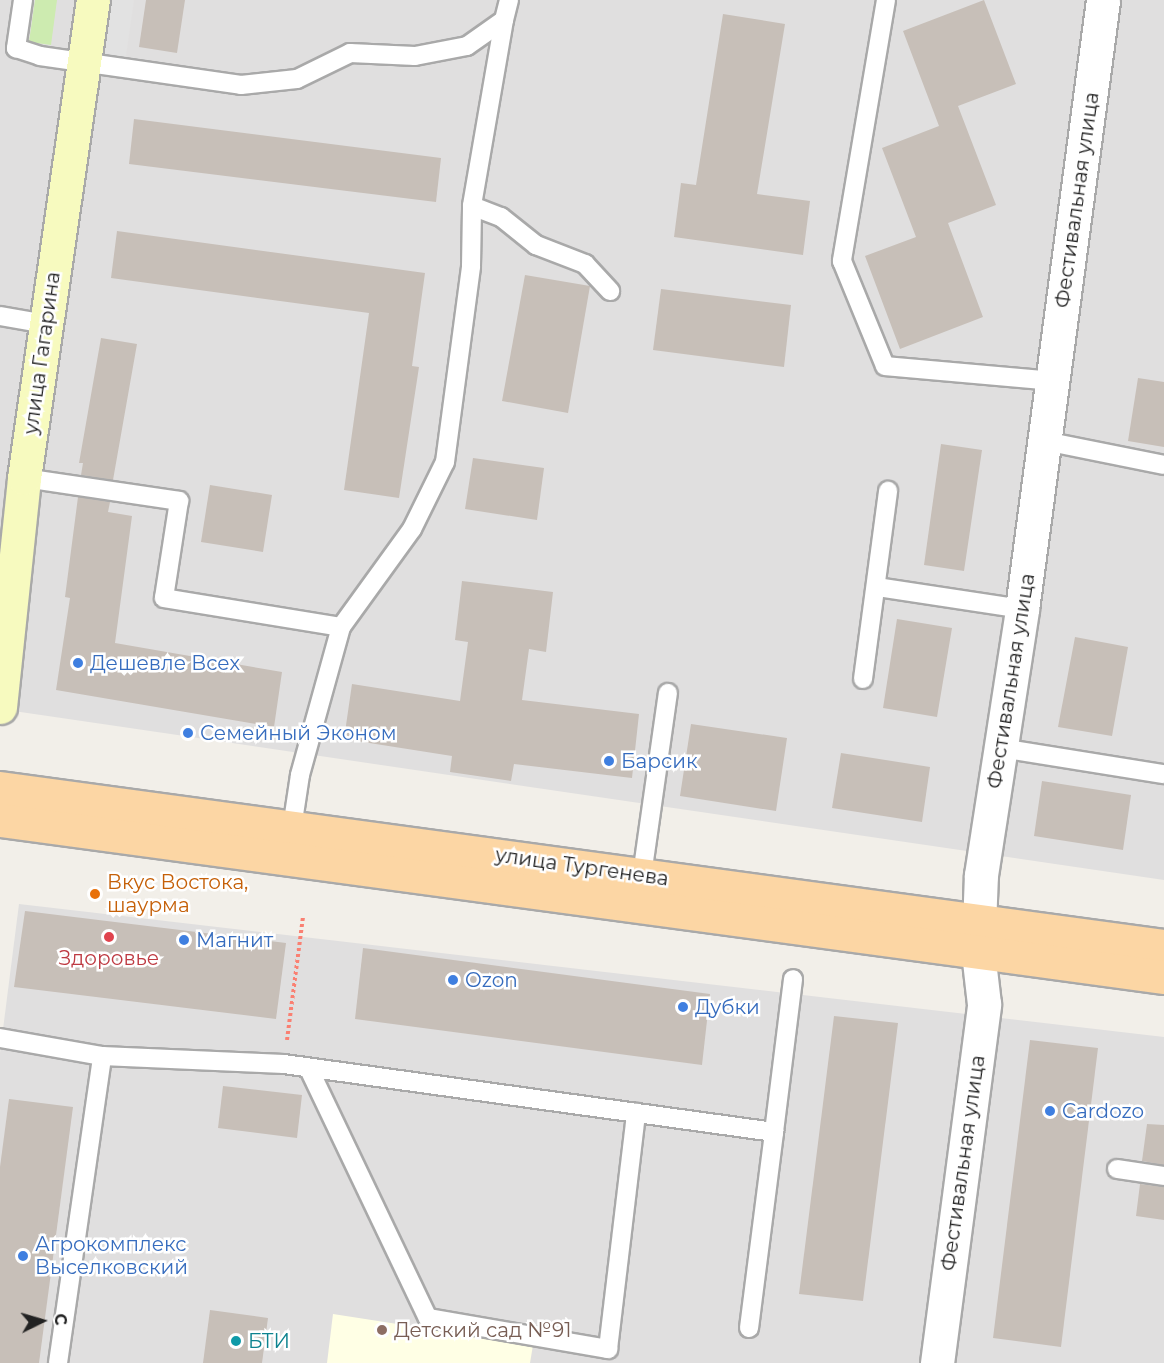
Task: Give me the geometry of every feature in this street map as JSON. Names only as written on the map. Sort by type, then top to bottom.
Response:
[{"type":"main road","name":"улица Тургенева","points":[[0,788],[642,875],[978,936],[1164,977]]},
{"type":"main road","name":"улица Тургенева","points":[[0,820],[978,936],[1164,946]]},
{"type":"street","name":"улица Гагарина","points":[[0,707],[24,478],[93,0]]},
{"type":"street","name":"Фестивальная улица","points":[[937,1363],[984,1004],[978,936],[1001,748],[1022,609],[1103,0]]},
{"type":"lane","points":[[22,0],[8,47],[40,56],[241,85],[297,79],[350,53],[415,56],[467,46],[504,20]]},
{"type":"lane","points":[[292,828],[300,775],[341,627],[412,528],[445,462],[471,266],[472,206],[509,0]]},
{"type":"lane","points":[[886,0],[842,261],[885,366],[1053,381]]},
{"type":"lane","points":[[472,206],[501,217],[536,245],[585,264],[610,291]]},
{"type":"lane","points":[[0,316],[46,324]]},
{"type":"lane","points":[[1044,441],[1164,465]]},
{"type":"lane","points":[[24,478],[178,501],[164,598],[341,627]]},
{"type":"lane","points":[[863,679],[888,491]]},
{"type":"lane","points":[[877,587],[1022,609]]},
{"type":"lane","points":[[642,875],[668,693]]},
{"type":"lane","points":[[1001,748],[1164,774]]},
{"type":"lane","points":[[749,1328],[793,979]]},
{"type":"lane","points":[[0,1038],[102,1056],[284,1064],[774,1132]]},
{"type":"lane","points":[[57,1363],[102,1056]]},
{"type":"lane","points":[[309,1069],[428,1318],[608,1349],[636,1113]]},
{"type":"lane","points":[[1117,1169],[1164,1176]]},
{"type":"path","points":[[284,1064],[303,916]]},
{"type":"shaded area","points":[[0,0],[1164,0],[1164,880],[0,709]]},
{"type":"shaded area","points":[[93,0],[134,0],[124,69],[83,62]]},
{"type":"shaded area","points":[[19,904],[1164,1037],[1164,1363],[0,1363],[0,1053]]},
{"type":"shaded area","name":"Детский сад №91","points":[[333,1314],[533,1345],[530,1363],[327,1363]]},
{"type":"green space","points":[[35,0],[57,0],[51,45],[29,42]]},
{"type":"building","points":[[146,0],[185,0],[177,53],[139,47]]},
{"type":"building","points":[[984,0],[1016,84],[958,106],[996,205],[948,223],[983,317],[900,349],[865,256],[916,237],[882,148],[939,126],[903,31]]},
{"type":"building","points":[[723,14],[785,24],[757,194],[810,201],[803,255],[674,237],[681,183],[696,185]]},
{"type":"building","points":[[134,119],[441,158],[436,202],[129,164]]},
{"type":"building","points":[[117,231],[425,273],[412,366],[419,367],[399,498],[344,490],[369,313],[111,278]]},
{"type":"building","points":[[525,275],[590,286],[568,413],[502,401]]},
{"type":"building","points":[[661,289],[791,305],[784,367],[653,350]]},
{"type":"building","points":[[101,338],[137,344],[113,480],[81,475],[83,463],[79,463]]},
{"type":"building","points":[[1138,378],[1164,382],[1164,447],[1128,441]]},
{"type":"building","points":[[941,444],[982,450],[964,571],[924,565]]},
{"type":"building","points":[[473,458],[544,468],[537,520],[465,509]]},
{"type":"building","points":[[210,485],[272,495],[263,552],[201,542]]},
{"type":"building","points":[[78,497],[110,502],[108,512],[132,516],[115,643],[282,672],[274,727],[56,690],[70,598],[65,597]]},
{"type":"building","points":[[462,581],[553,592],[546,652],[529,649],[522,700],[639,714],[632,778],[514,764],[511,781],[450,772],[452,756],[344,739],[352,684],[460,701],[468,642],[455,640]]},
{"type":"building","points":[[897,619],[952,628],[937,717],[883,708]]},
{"type":"building","points":[[1075,637],[1128,647],[1112,736],[1058,727]]},
{"type":"building","points":[[691,724],[787,738],[776,811],[680,796]]},
{"type":"building","points":[[841,753],[930,767],[922,822],[832,808]]},
{"type":"building","points":[[1042,781],[1131,795],[1123,850],[1034,836]]},
{"type":"building","points":[[25,911],[286,943],[276,1019],[14,987]]},
{"type":"building","points":[[363,948],[710,994],[702,1065],[355,1019]]},
{"type":"building","points":[[834,1016],[898,1023],[863,1301],[799,1294]]},
{"type":"building","points":[[1030,1040],[1098,1048],[1061,1347],[993,1338]]},
{"type":"building","points":[[223,1086],[302,1095],[297,1138],[218,1128]]},
{"type":"building","points":[[9,1099],[73,1107],[39,1363],[0,1363],[0,1167]]},
{"type":"building","points":[[1147,1124],[1164,1125],[1164,1165],[1142,1161]]},
{"type":"building","points":[[1140,1184],[1164,1187],[1164,1220],[1136,1216]]},
{"type":"building","name":"БТИ","points":[[210,1310],[268,1318],[262,1363],[203,1363]]},
{"type":"place","name":"Дешевле Всех","points":[[78,663]]},
{"type":"place","name":"Семейный Эконом","points":[[188,733]]},
{"type":"place","name":"Барсик","points":[[609,761]]},
{"type":"place","name":"Вкус Востока, шаурма","points":[[95,894]]},
{"type":"place","name":"Здоровье","points":[[109,937]]},
{"type":"place","name":"Магнит","points":[[184,940]]},
{"type":"place","name":"Ozon","points":[[453,980]]},
{"type":"place","name":"Дубки","points":[[683,1007]]},
{"type":"place","name":"Cardozo","points":[[1050,1111]]},
{"type":"place","name":"Агрокомплекс Выселковский","points":[[23,1256]]},
{"type":"place","name":"Детский сад №91","points":[[382,1330]]},
{"type":"place","name":"БТИ","points":[[236,1341]]}]
